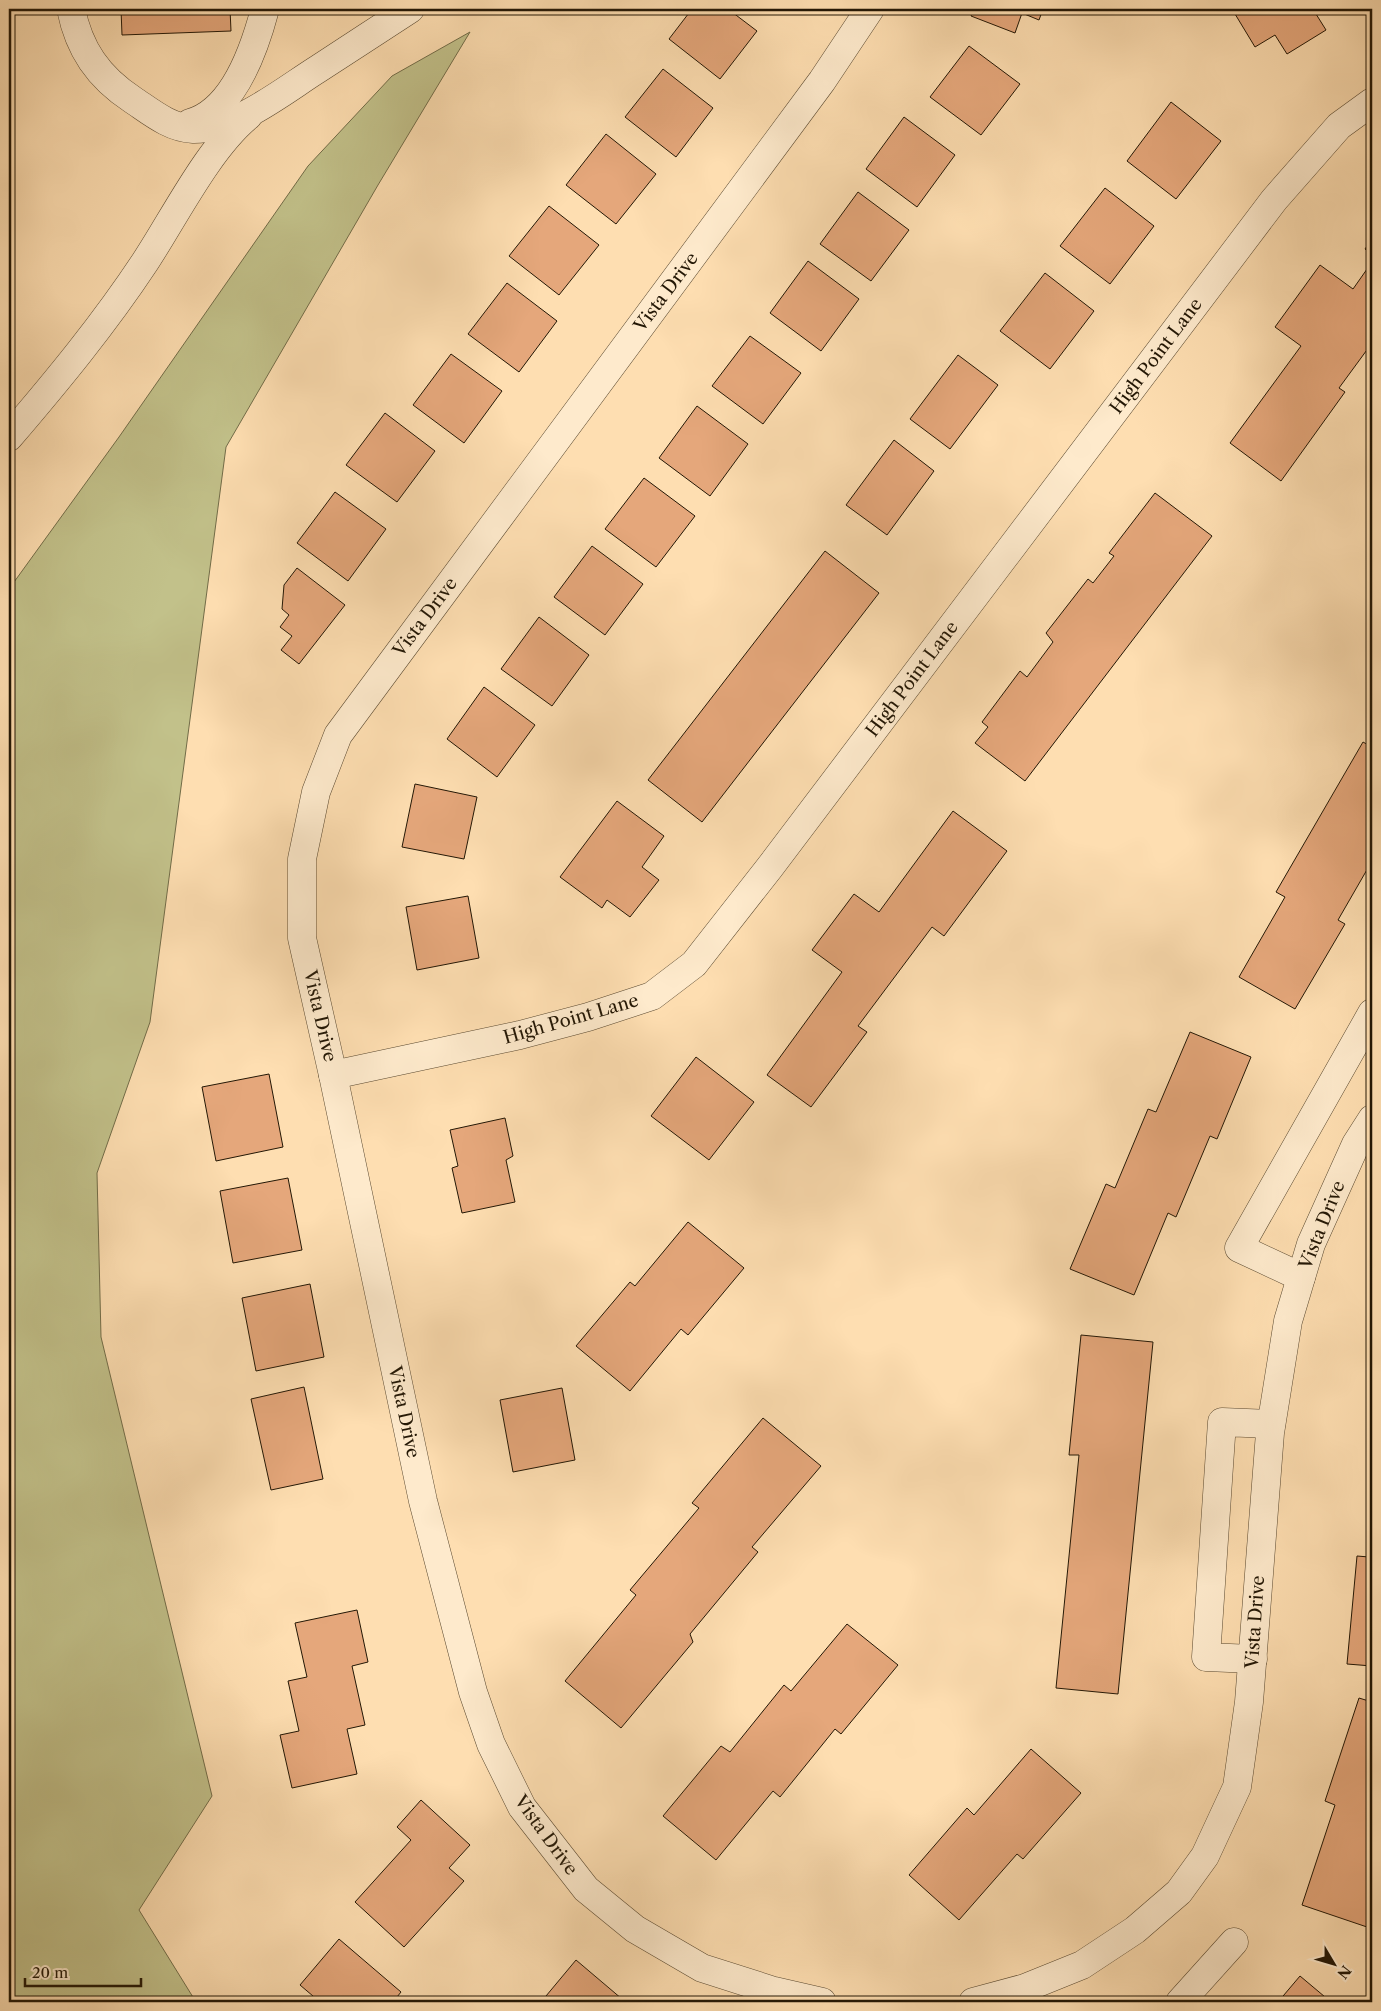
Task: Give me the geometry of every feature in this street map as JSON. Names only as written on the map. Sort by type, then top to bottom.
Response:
[{"type":"street","points":[[71,9],[75,29],[87,56],[104,77],[127,96],[176,126],[203,128],[229,121],[262,106]]},
{"type":"street","points":[[156,115],[171,122],[187,124],[212,112],[243,71],[252,54],[265,9]]},
{"type":"street","points":[[9,437],[70,365],[116,304],[219,148],[242,122],[262,106],[410,9]]},
{"type":"street","name":"Vista Drive","points":[[822,2002],[774,1991],[702,1968],[635,1929],[586,1889],[522,1807],[491,1744],[473,1692],[423,1501],[333,1075],[302,938],[302,859],[316,792],[338,735],[822,82],[870,9]]},
{"type":"street","name":"High Point Lane","points":[[333,1075],[520,1035],[588,1017],[652,996],[694,964],[770,867],[1274,200],[1339,126],[1372,102]]},
{"type":"street","points":[[1301,1278],[1240,1248],[1372,1013]]},
{"type":"street","name":"Vista Drive","points":[[974,2002],[1033,1995],[1135,1930],[1179,1892],[1205,1856],[1237,1787],[1249,1702],[1271,1424],[1288,1321],[1311,1244],[1356,1144],[1372,1118]]},
{"type":"street","points":[[1253,1659],[1206,1657],[1222,1422],[1271,1424]]},
{"type":"street","points":[[1180,2002],[1234,1942]]},
{"type":"shaded area","points":[[470,32],[378,185],[226,447],[150,1022],[97,1173],[101,1337],[212,1796],[139,1910],[196,2002],[9,2002],[9,589],[119,437],[308,166],[392,76]]},
{"type":"building","points":[[121,9],[230,9],[231,31],[122,35]]},
{"type":"building","points":[[692,9],[728,9],[757,31],[720,79],[669,39]]},
{"type":"building","points":[[974,9],[1043,9],[1039,20],[1022,13],[1015,33],[971,16]]},
{"type":"building","points":[[1232,9],[1323,9],[1316,14],[1326,30],[1287,54],[1275,35],[1255,47]]},
{"type":"building","points":[[969,46],[1020,84],[981,135],[930,97]]},
{"type":"building","points":[[663,69],[713,108],[676,157],[625,117]]},
{"type":"building","points":[[1171,102],[1221,141],[1176,199],[1127,161]]},
{"type":"building","points":[[904,117],[955,155],[917,207],[866,169]]},
{"type":"building","points":[[606,134],[656,174],[616,224],[566,185]]},
{"type":"building","points":[[1105,188],[1154,226],[1110,284],[1060,246]]},
{"type":"building","points":[[858,192],[909,230],[871,281],[820,244]]},
{"type":"building","points":[[549,206],[599,245],[559,295],[509,256]]},
{"type":"building","points":[[1372,239],[1372,255],[1365,249]]},
{"type":"building","points":[[808,261],[859,299],[821,351],[770,313]]},
{"type":"building","points":[[1372,262],[1372,343],[1339,388],[1345,392],[1281,481],[1230,443],[1301,346],[1275,327],[1320,265],[1353,289]]},
{"type":"building","points":[[1045,273],[1094,311],[1050,369],[1000,331]]},
{"type":"building","points":[[507,283],[557,321],[519,372],[468,334]]},
{"type":"building","points":[[750,336],[801,373],[763,424],[712,386]]},
{"type":"building","points":[[451,354],[502,391],[464,443],[413,405]]},
{"type":"building","points":[[958,355],[998,385],[950,449],[910,419]]},
{"type":"building","points":[[697,406],[748,444],[710,496],[659,458]]},
{"type":"building","points":[[385,413],[435,451],[397,502],[346,465]]},
{"type":"building","points":[[894,440],[934,471],[887,535],[846,505]]},
{"type":"building","points":[[644,478],[695,516],[656,567],[605,529]]},
{"type":"building","points":[[335,492],[386,529],[348,581],[297,543]]},
{"type":"building","points":[[1155,493],[1212,536],[1025,781],[975,743],[988,727],[982,722],[1020,671],[1027,677],[1053,642],[1046,633],[1088,579],[1093,583],[1114,556],[1109,553]]},
{"type":"building","points":[[592,546],[643,584],[605,635],[554,597]]},
{"type":"building","points":[[825,551],[879,593],[702,822],[648,780]]},
{"type":"building","points":[[297,568],[345,605],[299,664],[281,650],[292,636],[280,627],[289,615],[282,609],[284,585]]},
{"type":"building","points":[[539,617],[589,655],[552,706],[501,669]]},
{"type":"building","points":[[484,687],[535,725],[497,777],[447,739]]},
{"type":"building","points":[[1372,741],[1372,861],[1338,920],[1345,924],[1295,1009],[1239,977],[1285,897],[1276,892],[1363,742],[1370,746]]},
{"type":"building","points":[[415,784],[477,797],[464,859],[402,847]]},
{"type":"building","points":[[617,801],[664,836],[642,867],[659,880],[630,917],[607,900],[602,908],[560,877]]},
{"type":"building","points":[[953,811],[1007,851],[944,936],[932,927],[858,1026],[867,1032],[811,1107],[767,1075],[842,972],[812,950],[854,894],[879,912]]},
{"type":"building","points":[[468,896],[479,958],[417,970],[406,907]]},
{"type":"building","points":[[1190,1032],[1251,1057],[1217,1139],[1210,1136],[1176,1217],[1168,1213],[1134,1295],[1070,1269],[1106,1184],[1115,1188],[1148,1109],[1156,1112]]},
{"type":"building","points":[[696,1057],[754,1102],[709,1160],[651,1116]]},
{"type":"building","points":[[269,1074],[283,1147],[216,1161],[202,1087]]},
{"type":"building","points":[[505,1118],[513,1156],[506,1160],[515,1202],[462,1213],[452,1168],[458,1166],[450,1130]]},
{"type":"building","points":[[288,1178],[302,1250],[233,1263],[220,1191]]},
{"type":"building","points":[[688,1222],[744,1268],[688,1335],[681,1329],[630,1391],[576,1346],[630,1282],[635,1286]]},
{"type":"building","points":[[310,1284],[324,1357],[256,1371],[242,1298]]},
{"type":"building","points":[[1081,1335],[1153,1342],[1118,1694],[1056,1688],[1079,1455],[1069,1455]]},
{"type":"building","points":[[304,1387],[323,1479],[271,1490],[251,1399]]},
{"type":"building","points":[[562,1388],[575,1460],[513,1472],[500,1400]]},
{"type":"building","points":[[763,1418],[821,1466],[752,1547],[758,1552],[690,1634],[693,1642],[621,1728],[565,1681],[636,1595],[630,1590],[699,1508],[692,1503]]},
{"type":"building","points":[[1372,1526],[1372,1666],[1347,1664],[1357,1556],[1369,1557]]},
{"type":"building","points":[[357,1610],[368,1662],[352,1666],[365,1725],[347,1729],[357,1774],[292,1788],[280,1735],[299,1731],[288,1681],[307,1677],[295,1623]]},
{"type":"building","points":[[847,1624],[898,1665],[841,1734],[835,1729],[780,1797],[773,1791],[716,1860],[663,1816],[721,1746],[730,1752],[784,1685],[791,1691]]},
{"type":"building","points":[[1359,1698],[1372,1702],[1372,1911],[1367,1927],[1302,1905],[1335,1805],[1325,1801]]},
{"type":"building","points":[[1031,1749],[1081,1793],[1023,1859],[1017,1854],[959,1920],[909,1875],[967,1808],[974,1815]]},
{"type":"building","points":[[421,1800],[470,1845],[449,1868],[464,1881],[404,1947],[355,1902],[411,1840],[397,1827]]},
{"type":"building","points":[[339,1939],[401,1992],[393,2002],[320,2002],[300,1985]]},
{"type":"building","points":[[576,1960],[622,1999],[619,2002],[541,2002]]},
{"type":"building","points":[[1300,1976],[1331,2002],[1278,2002]]}]
